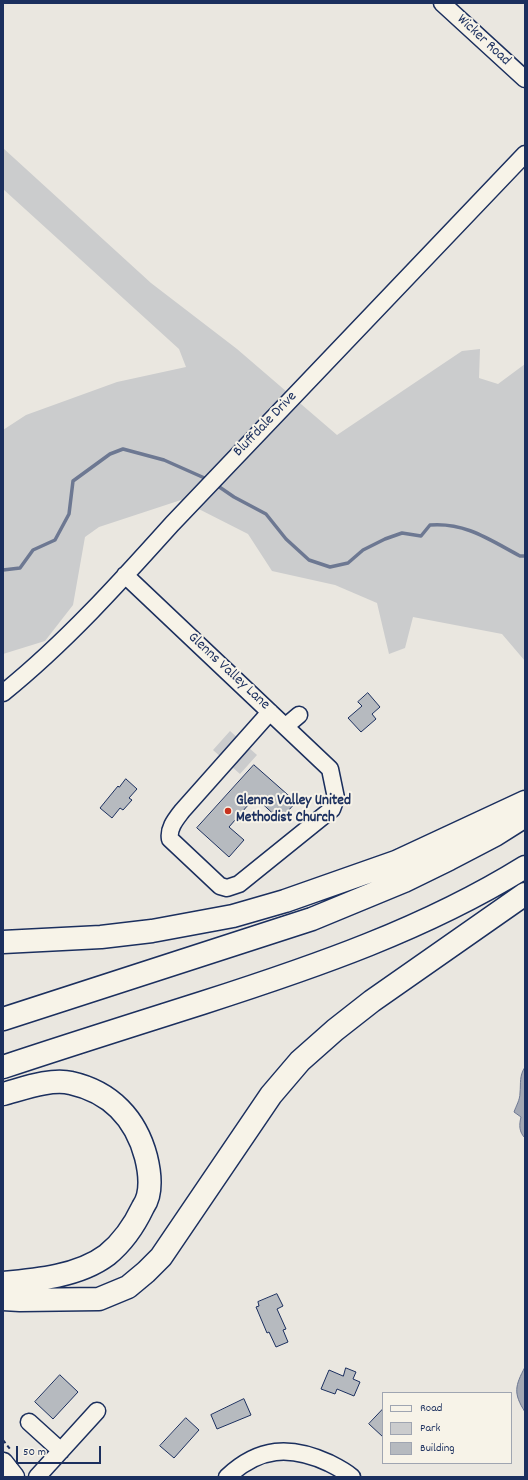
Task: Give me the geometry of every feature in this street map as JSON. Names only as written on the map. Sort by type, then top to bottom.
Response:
[{"type":"highway","points":[[3,942],[100,937],[152,931],[233,916],[286,901],[396,862],[525,802]]},
{"type":"highway","points":[[3,1018],[312,919],[391,887],[449,859],[495,835],[525,816]]},
{"type":"highway","points":[[3,1067],[264,983],[368,946],[467,901],[525,868]]},
{"type":"highway","points":[[9,1301],[99,1298],[128,1286],[146,1272],[161,1257],[177,1235],[271,1095],[300,1061],[335,1030],[372,1001],[525,894]]},
{"type":"highway","points":[[3,1094],[47,1083],[70,1082],[91,1090],[112,1102],[130,1120],[143,1145],[149,1171],[148,1196],[138,1217],[124,1240],[106,1255],[85,1268],[64,1274],[3,1283]]},
{"type":"main road","points":[[3,1463],[14,1477]]},
{"type":"street","name":"Wicker Road","points":[[442,3],[525,80]]},
{"type":"street","name":"Bluffdale Drive","points":[[3,693],[62,640],[125,575],[525,154]]},
{"type":"street","name":"Glenns Valley Lane","points":[[125,575],[286,726],[330,769],[336,798],[332,809],[234,886],[227,888],[220,886],[170,839],[169,834],[182,811],[270,712]]},
{"type":"street","points":[[286,726],[299,715]]},
{"type":"street","points":[[38,1477],[97,1411]]},
{"type":"street","points":[[29,1422],[61,1451]]},
{"type":"street","points":[[227,1477],[240,1466],[255,1458],[271,1453],[287,1451],[320,1459],[345,1471],[352,1477]]},
{"type":"green space","points":[[3,148],[151,283],[237,349],[337,435],[462,351],[480,349],[479,378],[498,384],[525,364],[525,661],[502,634],[413,617],[405,648],[389,654],[377,603],[335,585],[272,571],[248,534],[181,500],[99,527],[85,537],[73,605],[45,641],[3,654],[3,430],[26,415],[117,382],[186,367],[179,349],[3,189]]},
{"type":"green space","points":[[230,731],[257,755],[240,774],[213,750]]},
{"type":"shaded area","points":[[525,1067],[525,1138],[520,1128],[521,1117],[514,1112],[519,1098],[521,1077]]},
{"type":"shaded area","points":[[525,1367],[525,1412],[517,1394],[517,1385]]},
{"type":"building","points":[[368,693],[380,707],[372,714],[376,719],[361,732],[348,718],[362,706],[358,702]]},
{"type":"building","name":"Glenns Valley United Methodist Church","points":[[254,765],[296,802],[280,820],[255,797],[229,827],[244,840],[229,857],[197,828]]},
{"type":"building","points":[[126,779],[137,789],[129,798],[132,800],[123,810],[120,808],[112,818],[100,808],[118,786],[119,787]]},
{"type":"building","points":[[277,1294],[283,1306],[277,1309],[286,1329],[283,1330],[288,1342],[276,1347],[269,1332],[267,1333],[256,1307],[259,1306],[258,1302]]},
{"type":"building","points":[[346,1368],[356,1372],[353,1379],[360,1382],[354,1396],[337,1389],[335,1394],[321,1389],[329,1370],[343,1376]]},
{"type":"building","points":[[60,1375],[78,1392],[53,1419],[35,1402]]},
{"type":"building","points":[[244,1399],[251,1415],[217,1429],[211,1415]]},
{"type":"building","points":[[382,1410],[382,1436],[369,1424]]},
{"type":"building","points":[[186,1418],[199,1430],[174,1458],[160,1446]]},
{"type":"waterway","points":[[3,570],[20,568],[33,550],[55,540],[69,514],[73,481],[110,454],[123,449],[164,460],[209,480]]},
{"type":"waterway","points":[[215,484],[234,497],[266,514],[286,539],[309,560],[330,567],[348,563],[363,550],[385,539],[402,533],[421,536],[430,525],[455,526],[466,529],[488,538],[520,556],[525,556]]},
{"type":"place","name":"Glenns Valley United Methodist Church","points":[[228,811]]}]
